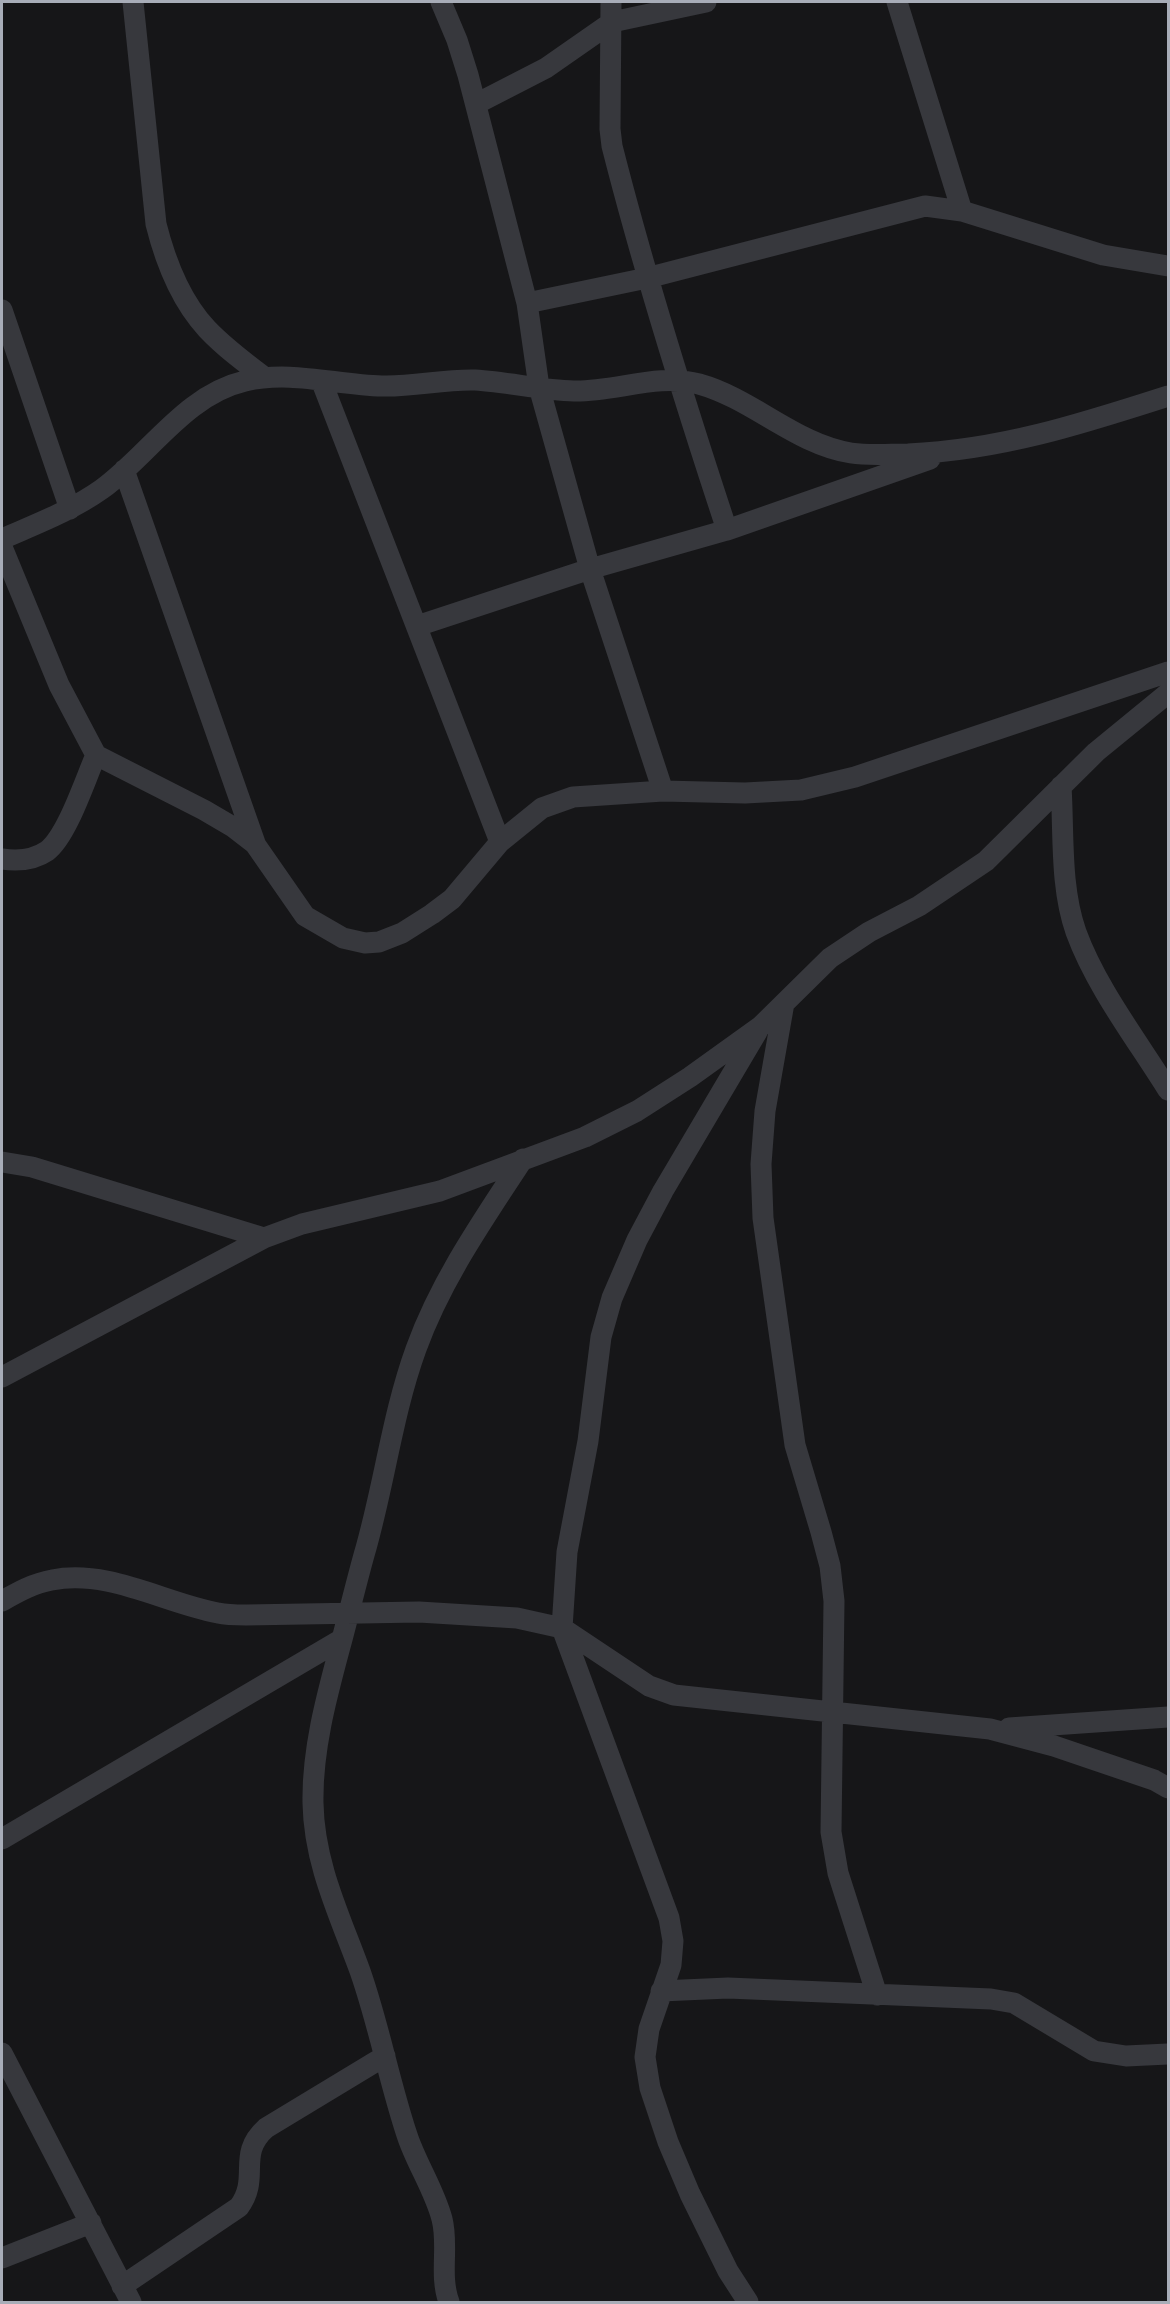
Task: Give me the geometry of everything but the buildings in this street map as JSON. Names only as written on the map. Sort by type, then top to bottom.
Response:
[{"type":"street","points":[[133,2],[156,224],[163,252],[187,301],[205,327],[264,377]]},
{"type":"street","points":[[441,2],[457,40],[476,104],[527,303],[539,387],[590,569],[663,791]]},
{"type":"street","points":[[476,104],[546,68],[612,12],[706,2]]},
{"type":"street","points":[[897,2],[962,211]]},
{"type":"street","points":[[612,12],[610,62],[612,146],[646,278],[727,530]]},
{"type":"street","points":[[527,303],[646,278],[911,208],[932,206],[962,211],[1103,255],[1168,266]]},
{"type":"street","points":[[2,310],[70,509]]},
{"type":"street","points":[[2,538],[70,509],[102,488],[194,405],[240,382],[264,377],[288,376],[379,386],[476,380],[576,391],[678,381],[698,384],[741,401],[820,445],[851,453],[877,455],[951,452],[1000,444],[1092,421],[1168,396]]},
{"type":"street","points":[[321,380],[500,842]]},
{"type":"street","points":[[417,626],[590,569],[727,530],[951,452]]},
{"type":"street","points":[[124,470],[255,844],[305,916],[343,938],[365,943],[379,942],[402,933],[439,909],[452,899],[500,842],[542,808],[573,797],[663,791],[756,793],[801,790],[844,780],[1168,672]]},
{"type":"street","points":[[2,547],[59,685],[96,755],[233,826],[255,844]]},
{"type":"street","points":[[2,1377],[264,1238],[303,1224],[440,1191],[585,1137],[637,1111],[690,1077],[760,1026],[830,958],[869,932],[919,906],[986,861],[1096,752],[1168,693]]},
{"type":"street","points":[[2,859],[29,859],[46,852],[56,842],[72,813],[96,755]]},
{"type":"street","points":[[1061,786],[1067,891],[1076,931],[1095,974],[1168,1090]]},
{"type":"street","points":[[784,1003],[765,1111],[761,1164],[763,1218],[795,1445],[830,1566],[834,1601],[831,1832],[838,1873],[877,1995]]},
{"type":"street","points":[[748,2302],[728,2271],[690,2194],[668,2142],[650,2088],[645,2057],[649,2029],[671,1965],[673,1941],[669,1918],[562,1628],[567,1552],[572,1519],[588,1441],[601,1337],[612,1298],[637,1240],[663,1191],[740,1064],[760,1026]]},
{"type":"street","points":[[449,2302],[443,2279],[444,2234],[441,2218],[407,2136],[366,1990],[327,1887],[317,1847],[313,1802],[317,1745],[328,1689],[371,1531],[398,1410],[416,1350],[436,1302],[470,1240],[523,1159]]},
{"type":"street","points":[[2,1162],[32,1167],[264,1238]]},
{"type":"street","points":[[2,1601],[27,1587],[52,1580],[76,1578],[104,1581],[220,1613],[246,1615],[419,1612],[498,1616],[562,1628],[649,1686],[674,1695],[990,1729],[1054,1746],[1154,1780],[1168,1788]]},
{"type":"street","points":[[2,1839],[342,1639]]},
{"type":"street","points":[[990,1729],[1168,1717]]},
{"type":"street","points":[[661,1991],[728,1988],[991,1999],[1014,2003],[1094,2051],[1126,2056],[1168,2054]]},
{"type":"street","points":[[2,2054],[7,2079],[91,2223],[126,2294],[239,2207],[247,2196],[251,2147],[261,2132],[385,2056]]},
{"type":"street","points":[[2,2258],[91,2223]]}]
